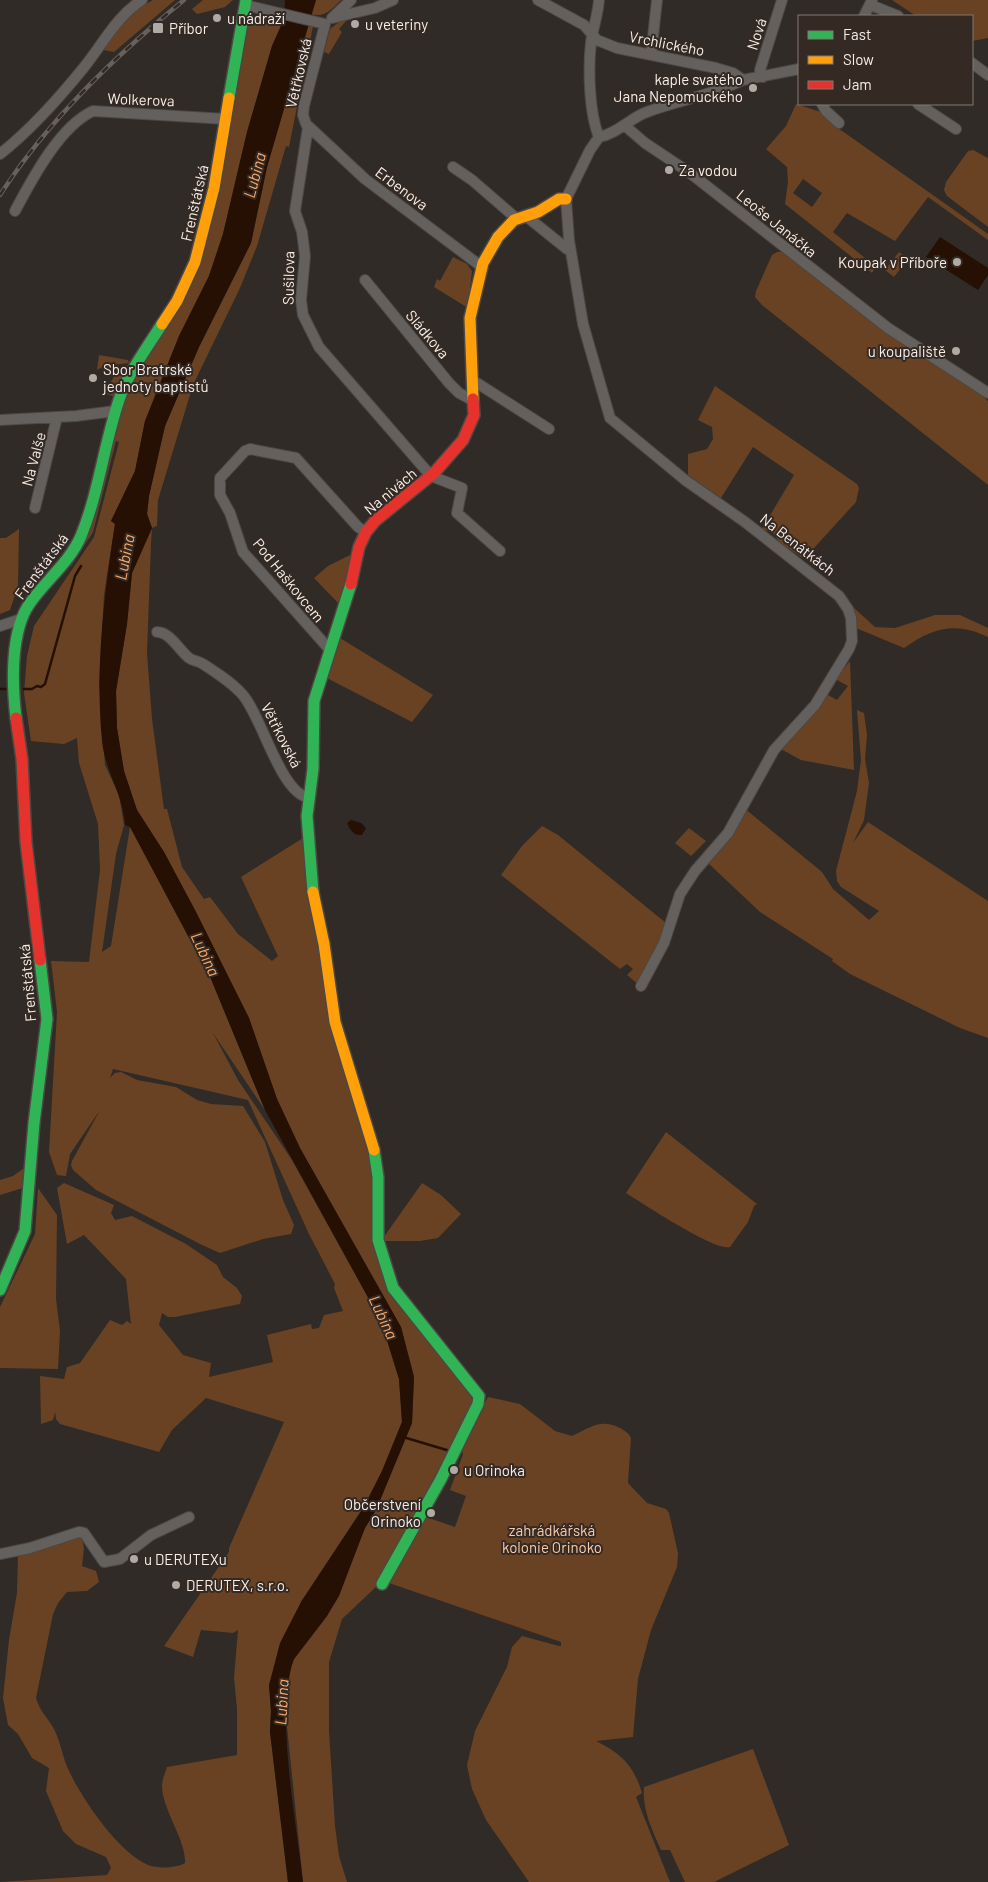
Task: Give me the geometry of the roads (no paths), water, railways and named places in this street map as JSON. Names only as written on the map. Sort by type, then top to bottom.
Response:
[{"type":"street","points":[[0,154],[46,112],[127,10],[142,0]]},
{"type":"street","points":[[324,21],[352,0],[355,8],[360,12]]},
{"type":"street","points":[[245,2],[324,21],[360,12],[393,0]]},
{"type":"street","name":"Vrchlického","points":[[538,0],[584,25],[597,40],[617,48],[725,70],[734,73],[743,80]]},
{"type":"street","points":[[599,0],[593,34],[589,78],[594,123],[599,137]]},
{"type":"street","points":[[651,55],[657,0]]},
{"type":"street","name":"Nová","points":[[763,77],[760,70],[782,0]]},
{"type":"street","name":"Frenštátská","points":[[0,1290],[26,1231],[36,1103],[46,1028],[46,1004],[28,861],[22,759],[13,690],[14,652],[22,619],[29,604],[64,562],[80,538],[89,513],[115,411],[132,372],[177,301],[196,262],[208,219],[245,2]]},
{"type":"street","points":[[865,15],[872,2],[896,15]]},
{"type":"street","name":"Větřkovská","points":[[308,127],[303,119],[304,106],[324,21]]},
{"type":"street","points":[[973,64],[988,75]]},
{"type":"street","points":[[566,199],[590,150],[599,137],[608,135],[645,112],[728,88],[743,80],[798,69]]},
{"type":"street","points":[[823,105],[826,111],[839,123]]},
{"type":"street","points":[[920,105],[956,128]]},
{"type":"street","name":"Wolkerova","points":[[15,211],[34,175],[71,127],[83,116],[93,111],[226,119]]},
{"type":"street","name":"Leoše Janáčka","points":[[624,125],[645,143],[690,173],[825,281],[888,328],[988,393]]},
{"type":"street","name":"Sušilova","points":[[308,127],[295,211],[302,230],[305,256],[301,309],[319,347],[431,476]]},
{"type":"street","name":"Erbenova","points":[[308,127],[364,179],[482,267]]},
{"type":"street","points":[[453,167],[521,217],[567,249],[570,249]]},
{"type":"street","name":"Na nivách","points":[[382,1584],[441,1479],[478,1404],[479,1396],[402,1302],[394,1288],[378,1240],[378,1177],[373,1141],[335,1022],[324,944],[310,880],[307,836],[313,769],[314,701],[347,602],[359,547],[366,532],[375,521],[431,476],[463,440],[474,415],[470,318],[473,298],[482,267],[498,237],[521,217],[538,212],[559,200],[566,199]]},
{"type":"street","name":"Na Benátkách","points":[[566,199],[570,249],[583,324],[610,418],[686,480],[818,578],[839,596],[848,609],[852,622],[852,640],[842,662],[815,705],[774,750],[728,833],[695,871],[680,894],[664,943],[641,986]]},
{"type":"street","name":"Sládkova","points":[[365,280],[449,383],[459,393],[474,402]]},
{"type":"street","points":[[473,384],[477,383],[549,429]]},
{"type":"street","name":"Na Valše","points":[[0,420],[115,411]]},
{"type":"street","name":"Na Valše","points":[[35,508],[57,417]]},
{"type":"street","name":"Pod Haškovcem","points":[[330,650],[243,552],[230,513],[220,495],[220,478],[240,456],[250,449],[296,458],[358,527],[366,532]]},
{"type":"street","points":[[431,476],[462,488],[457,513],[500,551]]},
{"type":"street","points":[[0,626],[22,619]]},
{"type":"street","name":"Větřkovská","points":[[157,632],[164,634],[190,659],[200,662],[222,676],[242,694],[253,708],[276,761],[296,790],[304,797],[309,798]]},
{"type":"street","points":[[0,1554],[30,1548],[79,1532],[84,1533],[104,1562],[108,1563],[120,1559],[151,1535],[189,1517]]},
{"type":"water","name":"Lubina","points":[[285,0],[316,0],[267,167],[251,243],[199,347],[165,426],[149,496],[147,514],[152,528],[132,573],[127,624],[116,691],[117,728],[124,771],[137,810],[164,852],[249,1018],[277,1099],[300,1148],[401,1327],[414,1377],[412,1423],[376,1510],[365,1528],[339,1596],[327,1616],[294,1659],[288,1681],[286,1737],[303,1882],[288,1882],[270,1732],[269,1685],[280,1643],[301,1602],[364,1507],[382,1471],[402,1422],[399,1379],[381,1321],[265,1110],[211,979],[130,827],[125,825],[121,803],[104,752],[100,714],[100,659],[104,605],[115,524],[111,521],[135,471],[145,421],[179,336],[209,276],[223,234],[247,132],[272,46],[284,19]]},
{"type":"water","name":"Koupak v Příboře","points":[[940,237],[988,268],[988,275],[978,290],[926,257]]},
{"type":"water","points":[[351,820],[361,823],[366,828],[362,835],[357,835],[351,830],[347,823]]},
{"type":"waterway","points":[[24,689],[41,687],[45,684],[75,576],[81,566]]},
{"type":"waterway","points":[[0,689],[8,689]]},
{"type":"waterway","points":[[403,1437],[450,1451]]},
{"type":"railway","points":[[0,195],[40,140],[84,90],[184,0]]},
{"type":"place","name":"u nádraží","points":[[217,18]]},
{"type":"place","name":"u veteriny","points":[[355,24]]},
{"type":"place","name":"Příbor","points":[[158,28]]},
{"type":"place","name":"kaple svatého Jana Nepomuckého","points":[[753,88]]},
{"type":"place","name":"Za vodou","points":[[669,170]]},
{"type":"place","name":"Koupak v Příboře","points":[[957,262]]},
{"type":"place","name":"u koupaliště","points":[[956,351]]},
{"type":"place","name":"Sbor Bratrské jednoty baptistů","points":[[93,378]]},
{"type":"place","name":"u Orinoka","points":[[454,1470]]},
{"type":"place","name":"Občerstvení Orinoko","points":[[431,1513]]},
{"type":"place","name":"u DERUTEXu","points":[[134,1559]]},
{"type":"place","name":"DERUTEX, s.r.o.","points":[[176,1585]]},
{"type":"park label","name":"zahrádkářská kolonie Orinoko","points":[[552,1538]]}]
